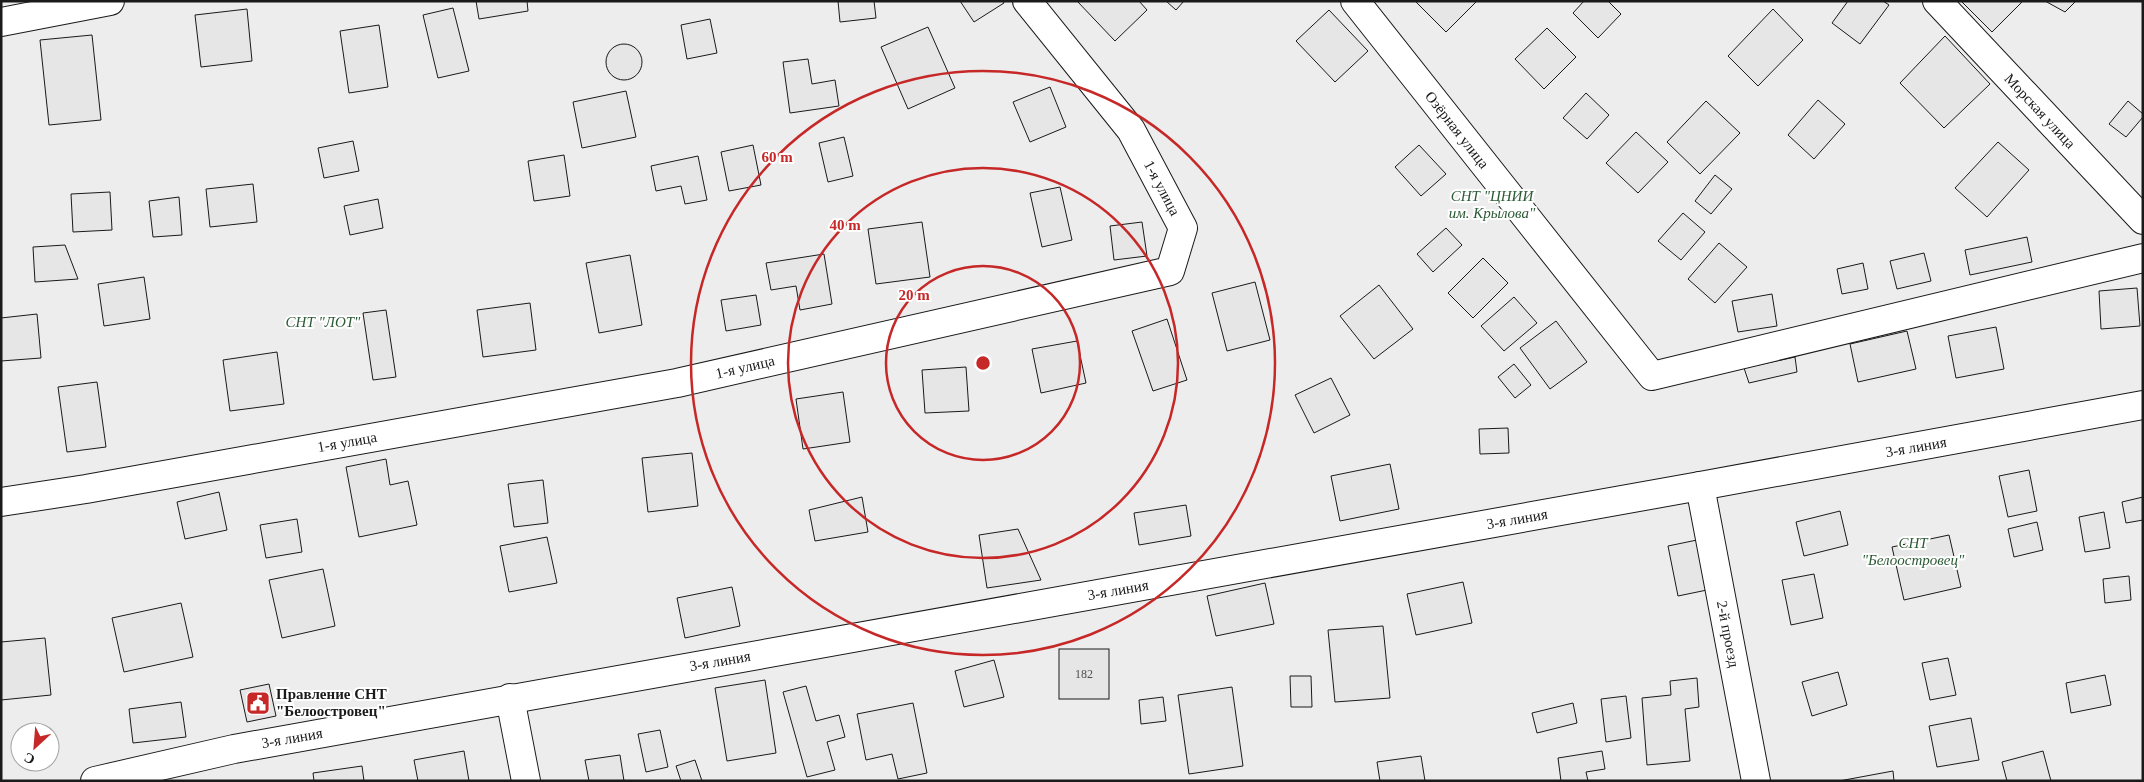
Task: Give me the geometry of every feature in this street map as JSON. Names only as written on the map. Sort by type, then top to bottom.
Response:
[{"type":"street","points":[[1,22],[110,1]]},
{"type":"street","name":"1-я улица","points":[[1,502],[86,489],[677,382],[1170,271],[1183,228],[1131,130],[1027,1]]},
{"type":"street","name":"Озёрная улица","points":[[1355,1],[1652,376],[2143,258]]},
{"type":"street","name":"Морская улица","points":[[1936,1],[2143,220]]},
{"type":"street","name":"3-я линия","points":[[95,781],[234,749],[510,698],[2143,405]]},
{"type":"street","name":"2-й проезд","points":[[1700,486],[1756,781]]},
{"type":"street","points":[[510,698],[526,781]]},
{"type":"shaded area","points":[[1,1],[2143,1],[2143,781],[1,781]]},
{"type":"building","points":[[476,1],[527,1],[528,11],[479,19]]},
{"type":"building","points":[[838,1],[874,1],[876,18],[840,22]]},
{"type":"building","points":[[960,1],[1003,1],[1004,3],[974,22]]},
{"type":"building","points":[[1077,1],[1139,1],[1147,10],[1115,41]]},
{"type":"building","points":[[1166,1],[1184,1],[1176,10]]},
{"type":"building","points":[[1415,1],[1477,1],[1446,32]]},
{"type":"building","points":[[1584,1],[1608,1],[1621,14],[1598,38],[1573,13]]},
{"type":"building","points":[[1848,1],[1883,1],[1889,5],[1860,44],[1832,23]]},
{"type":"building","points":[[1961,1],[2023,1],[1992,32]]},
{"type":"building","points":[[2045,1],[2076,1],[2065,12]]},
{"type":"building","points":[[453,8],[469,71],[438,78],[423,15]]},
{"type":"building","points":[[247,9],[252,61],[201,67],[195,15]]},
{"type":"building","points":[[1773,9],[1803,40],[1758,86],[1728,56]]},
{"type":"building","points":[[1329,10],[1368,51],[1335,82],[1296,41]]},
{"type":"building","points":[[710,19],[717,53],[687,59],[681,25]]},
{"type":"building","points":[[379,25],[388,87],[349,93],[340,31]]},
{"type":"building","points":[[928,27],[955,88],[908,109],[881,47]]},
{"type":"building","points":[[1547,28],[1576,57],[1544,89],[1515,59]]},
{"type":"building","points":[[92,35],[101,120],[49,125],[40,40]]},
{"type":"building","points":[[1945,36],[1990,84],[1944,128],[1900,83]]},
{"type":"building","points":[[624,44],[631,45],[637,49],[641,55],[641,69],[637,75],[631,79],[624,80],[617,79],[611,75],[607,69],[606,62],[607,55],[611,49],[617,45]]},
{"type":"building","points":[[808,59],[812,84],[835,80],[839,106],[790,113],[783,62]]},
{"type":"building","points":[[1050,87],[1066,127],[1030,142],[1013,102]]},
{"type":"building","points":[[626,91],[636,137],[582,148],[573,102]]},
{"type":"building","points":[[1586,93],[1609,115],[1587,139],[1563,118]]},
{"type":"building","points":[[1818,100],[1845,124],[1814,159],[1788,135]]},
{"type":"building","points":[[1706,101],[1740,133],[1700,174],[1667,142]]},
{"type":"building","points":[[2128,101],[2143,114],[2143,117],[2126,137],[2109,124]]},
{"type":"building","points":[[1636,132],[1668,162],[1638,193],[1606,163]]},
{"type":"building","points":[[844,137],[853,176],[828,182],[819,143]]},
{"type":"building","points":[[353,141],[359,171],[324,178],[318,148]]},
{"type":"building","points":[[1998,142],[2029,170],[1987,217],[1955,188]]},
{"type":"building","points":[[753,145],[761,185],[729,191],[721,152]]},
{"type":"building","points":[[1419,145],[1446,174],[1421,196],[1395,167]]},
{"type":"building","points":[[564,155],[570,196],[534,201],[528,161]]},
{"type":"building","points":[[698,156],[707,200],[685,204],[681,186],[656,191],[651,166]]},
{"type":"building","points":[[1715,175],[1732,189],[1711,214],[1695,201]]},
{"type":"building","points":[[253,184],[257,222],[210,227],[206,189]]},
{"type":"building","points":[[1060,187],[1072,240],[1042,247],[1030,193]]},
{"type":"building","points":[[110,192],[112,230],[73,232],[71,194]]},
{"type":"building","points":[[179,197],[182,235],[153,237],[149,201]]},
{"type":"building","points":[[378,199],[383,228],[350,235],[344,206]]},
{"type":"building","points":[[1683,213],[1705,232],[1681,260],[1658,241]]},
{"type":"building","points":[[922,222],[930,277],[876,284],[868,229]]},
{"type":"building","points":[[1142,222],[1147,256],[1114,260],[1110,226]]},
{"type":"building","points":[[1446,228],[1462,245],[1433,272],[1417,254]]},
{"type":"building","points":[[2027,237],[2032,262],[1970,275],[1965,250]]},
{"type":"building","points":[[1719,243],[1747,267],[1715,303],[1688,279]]},
{"type":"building","points":[[65,245],[78,279],[35,282],[33,247]]},
{"type":"building","points":[[1924,253],[1931,281],[1897,289],[1890,261]]},
{"type":"building","points":[[824,254],[832,304],[800,310],[796,286],[771,290],[766,263]]},
{"type":"building","points":[[630,255],[642,325],[599,333],[586,263]]},
{"type":"building","points":[[1483,258],[1508,283],[1473,318],[1448,293]]},
{"type":"building","points":[[1863,263],[1868,289],[1842,294],[1837,269]]},
{"type":"building","points":[[144,277],[150,319],[104,326],[98,284]]},
{"type":"building","points":[[1255,282],[1270,340],[1227,351],[1212,293]]},
{"type":"building","points":[[1379,285],[1413,329],[1374,359],[1340,316]]},
{"type":"building","points":[[2137,288],[2140,326],[2101,329],[2099,291]]},
{"type":"building","points":[[1772,294],[1777,326],[1738,332],[1732,301]]},
{"type":"building","points":[[756,295],[761,325],[726,331],[721,300]]},
{"type":"building","points":[[1514,297],[1537,323],[1504,351],[1481,326]]},
{"type":"building","points":[[530,303],[536,350],[483,357],[477,310]]},
{"type":"building","points":[[386,310],[396,377],[373,380],[363,313]]},
{"type":"building","points":[[37,314],[41,358],[1,361],[1,318]]},
{"type":"building","points":[[1167,319],[1187,380],[1153,391],[1132,331]]},
{"type":"building","points":[[1556,321],[1587,362],[1550,389],[1520,348]]},
{"type":"building","points":[[1996,327],[2004,369],[1956,378],[1948,336]]},
{"type":"building","points":[[1907,331],[1916,369],[1858,382],[1850,344]]},
{"type":"building","points":[[1077,341],[1086,383],[1041,393],[1032,349]]},
{"type":"building","points":[[277,352],[284,404],[230,411],[223,360]]},
{"type":"building","points":[[1795,357],[1797,372],[1749,383],[1744,368]]},
{"type":"building","points":[[1514,364],[1531,385],[1515,398],[1498,377]]},
{"type":"building","points":[[966,367],[969,411],[925,413],[922,370]]},
{"type":"building","points":[[1331,378],[1350,415],[1314,433],[1295,395]]},
{"type":"building","points":[[97,382],[106,447],[67,452],[58,387]]},
{"type":"building","points":[[843,392],[850,442],[803,449],[796,399]]},
{"type":"building","points":[[1508,428],[1509,453],[1480,454],[1479,429]]},
{"type":"building","points":[[692,453],[698,506],[648,512],[642,458]]},
{"type":"building","points":[[386,459],[390,485],[408,481],[417,525],[359,537],[346,467]]},
{"type":"building","points":[[1390,464],[1399,509],[1340,521],[1331,476]]},
{"type":"building","points":[[2029,470],[2037,511],[2008,517],[1999,476]]},
{"type":"building","points":[[543,480],[548,523],[514,527],[508,484]]},
{"type":"building","points":[[219,492],[227,530],[185,539],[177,502]]},
{"type":"building","points":[[862,497],[868,532],[815,541],[809,510]]},
{"type":"building","points":[[2143,497],[2143,520],[2126,523],[2122,502]]},
{"type":"building","points":[[1186,505],[1191,536],[1139,545],[1134,513]]},
{"type":"building","points":[[1840,511],[1848,545],[1804,556],[1796,522]]},
{"type":"building","points":[[2104,512],[2110,548],[2085,552],[2079,517]]},
{"type":"building","points":[[297,519],[302,552],[266,558],[260,525]]},
{"type":"building","points":[[2037,522],[2043,550],[2014,557],[2008,529]]},
{"type":"building","points":[[1018,529],[1041,580],[987,588],[979,535]]},
{"type":"building","points":[[1949,535],[1961,587],[1904,600],[1892,547]]},
{"type":"building","points":[[547,537],[557,583],[509,592],[500,546]]},
{"type":"building","points":[[1697,540],[1707,590],[1678,596],[1668,546]]},
{"type":"building","points":[[323,569],[335,626],[282,638],[269,580]]},
{"type":"building","points":[[1814,574],[1823,618],[1791,625],[1782,580]]},
{"type":"building","points":[[2129,576],[2131,600],[2105,603],[2103,579]]},
{"type":"building","points":[[1463,582],[1472,623],[1416,635],[1407,594]]},
{"type":"building","points":[[1265,583],[1274,624],[1216,636],[1207,596]]},
{"type":"building","points":[[732,587],[740,626],[685,638],[677,598]]},
{"type":"building","points":[[181,603],[193,657],[124,672],[112,618]]},
{"type":"building","points":[[1383,626],[1390,698],[1335,702],[1328,630]]},
{"type":"building","points":[[45,638],[51,695],[1,700],[1,642]]},
{"type":"building","points":[[1059,649],[1109,649],[1109,699],[1059,699]]},
{"type":"building","points":[[1948,658],[1956,695],[1930,700],[1922,663]]},
{"type":"building","points":[[994,660],[1004,697],[964,707],[955,671]]},
{"type":"building","points":[[1838,672],[1847,705],[1812,716],[1802,682]]},
{"type":"building","points":[[2105,675],[2111,705],[2071,713],[2066,683]]},
{"type":"building","points":[[1290,676],[1311,676],[1312,707],[1291,707]]},
{"type":"building","points":[[1697,678],[1699,707],[1685,709],[1690,761],[1647,765],[1642,698],[1671,695],[1670,681]]},
{"type":"building","points":[[765,680],[776,753],[727,761],[715,688]]},
{"type":"building","name":"Правление СНТ \"Белоостровец\"","points":[[269,684],[276,716],[247,722],[240,690]]},
{"type":"building","points":[[806,686],[816,721],[839,715],[845,737],[827,742],[835,770],[807,777],[783,692]]},
{"type":"building","points":[[1232,687],[1243,766],[1189,774],[1178,695]]},
{"type":"building","points":[[1626,696],[1631,738],[1606,742],[1601,699]]},
{"type":"building","points":[[1163,697],[1166,721],[1141,724],[1139,700]]},
{"type":"building","points":[[181,702],[186,737],[133,743],[129,709]]},
{"type":"building","points":[[913,703],[927,773],[898,779],[892,754],[866,760],[857,714]]},
{"type":"building","points":[[1573,703],[1577,723],[1537,733],[1532,713]]},
{"type":"building","points":[[1971,718],[1979,760],[1937,767],[1929,726]]},
{"type":"building","points":[[660,730],[668,767],[646,772],[638,734]]},
{"type":"building","points":[[464,751],[469,781],[418,781],[414,760]]},
{"type":"building","points":[[1602,751],[1605,769],[1586,772],[1588,781],[1561,781],[1558,758]]},
{"type":"building","points":[[2043,751],[2051,781],[2007,781],[2002,762]]},
{"type":"building","points":[[620,755],[624,781],[589,781],[585,760]]},
{"type":"building","points":[[1421,756],[1425,781],[1380,781],[1377,762]]},
{"type":"building","points":[[695,760],[702,781],[681,781],[676,766]]},
{"type":"building","points":[[362,766],[364,781],[314,781],[313,773]]},
{"type":"building","points":[[1893,771],[1894,781],[1839,781]]},
{"type":"place","name":"Правление СНТ \"Белоостровец\"","points":[[258,703]]},
{"type":"park label","name":"СНТ \"ЦНИИ им. Крылова\"","points":[[1492,204]]},
{"type":"park label","name":"СНТ \"ЛОТ\"","points":[[323,322]]},
{"type":"park label","name":"СНТ \"Белоостровец\"","points":[[1913,552]]}]
